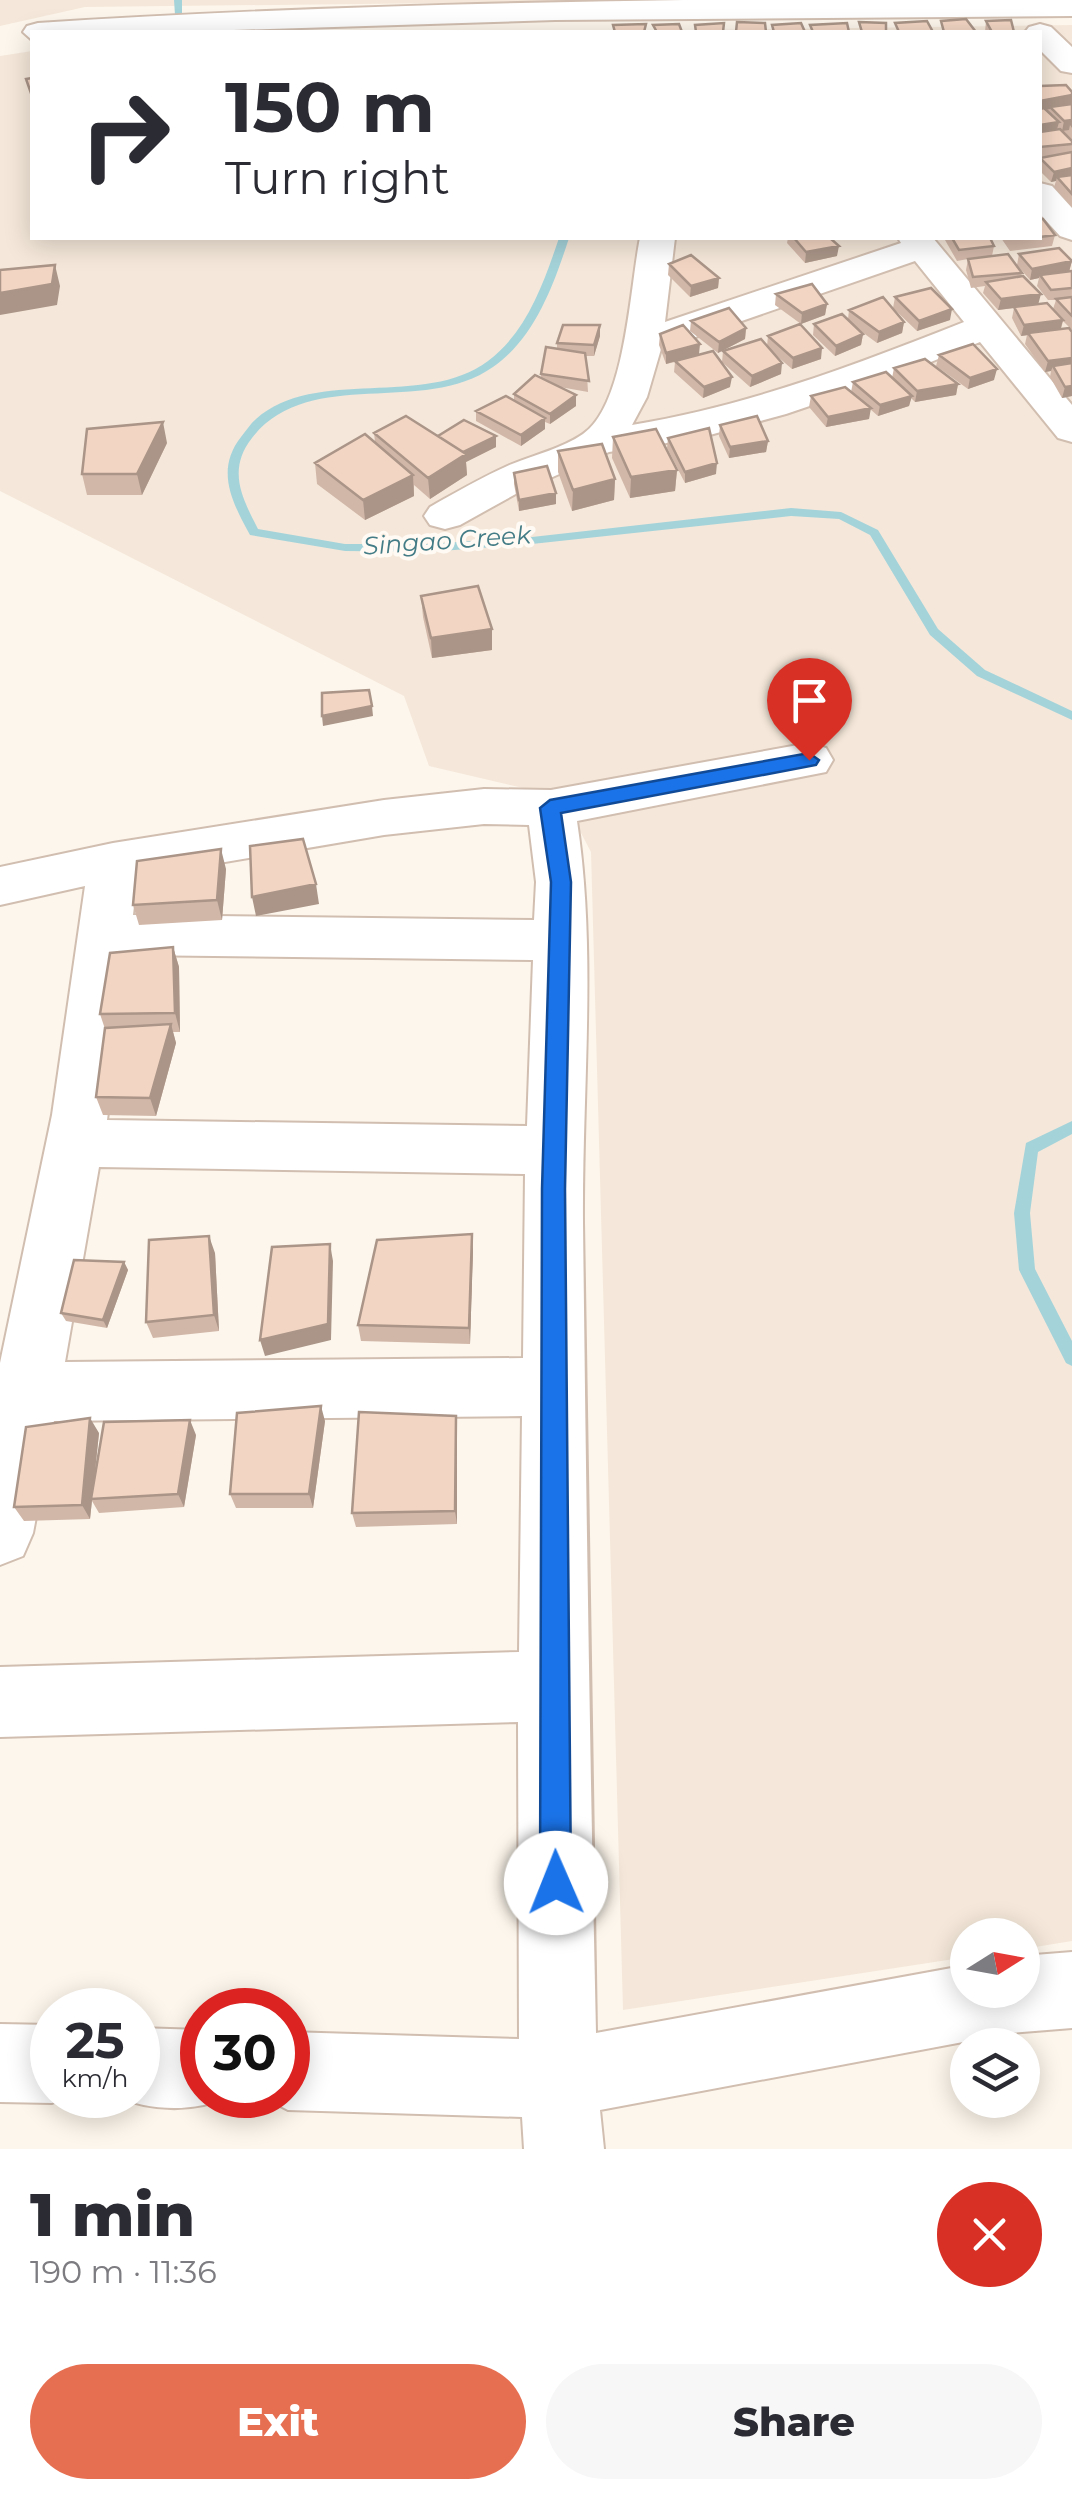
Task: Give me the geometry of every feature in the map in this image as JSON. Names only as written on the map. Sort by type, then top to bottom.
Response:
[{"type":"street","points":[[1013,7],[1037,30]]},
{"type":"street","points":[[80,30],[217,21],[753,8],[1072,7]]},
{"type":"street","points":[[0,36],[30,33]]},
{"type":"street","points":[[1042,36],[1067,79]]},
{"type":"street","points":[[1042,195],[1072,229]]},
{"type":"street","points":[[599,442],[616,424],[626,405],[666,240]]},
{"type":"street","points":[[642,342],[919,242],[1072,430]]},
{"type":"street","points":[[445,516],[506,482],[599,442],[699,426],[772,406],[875,371],[986,326]]},
{"type":"street","points":[[0,885],[113,862],[426,811],[507,804],[550,808],[809,760]]},
{"type":"street","points":[[550,808],[561,882],[553,1387],[553,1686],[561,2114]]},
{"type":"street","points":[[0,1533],[14,1391],[75,1143],[113,862]]},
{"type":"street","points":[[106,935],[558,940]]},
{"type":"street","points":[[75,1143],[554,1150]]},
{"type":"street","points":[[14,1391],[553,1387]]},
{"type":"street","points":[[0,1702],[553,1686]]},
{"type":"street","points":[[310,2074],[561,2114],[1011,1995],[1069,1996]]},
{"type":"street","points":[[0,2063],[30,2064]]},
{"type":"shaded area","points":[[0,0],[723,0],[85,7],[0,26]]},
{"type":"shaded area","points":[[1072,25],[1072,1941],[1040,1946],[1040,1918],[950,1918],[950,1960],[623,2010],[591,852],[562,797],[429,766],[404,696],[0,491],[0,56],[30,51],[30,240],[1042,240],[1042,30],[716,30]]},
{"type":"building","points":[[966,19],[974,30],[943,30],[941,21]]},
{"type":"building","points":[[1011,20],[1014,30],[991,30],[986,21]]},
{"type":"building","points":[[927,21],[932,30],[898,30],[895,23]]},
{"type":"building","points":[[737,22],[765,23],[766,30],[736,30]]},
{"type":"building","points":[[859,22],[886,23],[886,30],[861,30]]},
{"type":"building","points":[[724,23],[723,30],[696,30],[695,25]]},
{"type":"building","points":[[801,23],[804,30],[773,30],[772,25]]},
{"type":"building","points":[[847,23],[849,30],[812,30],[810,25]]},
{"type":"building","points":[[646,24],[644,30],[614,30],[613,25]]},
{"type":"building","points":[[679,24],[681,30],[656,30],[653,25]]},
{"type":"building","points":[[1066,85],[1072,95],[1042,101],[1042,86]]},
{"type":"building","points":[[1072,104],[1072,120],[1064,121],[1050,107]]},
{"type":"building","points":[[1044,108],[1059,122],[1042,125]]},
{"type":"building","points":[[1060,129],[1072,144],[1042,147],[1042,132]]},
{"type":"building","points":[[1072,152],[1072,168],[1054,172],[1042,158]]},
{"type":"building","points":[[1072,175],[1072,194],[1057,177]]},
{"type":"building","points":[[1042,219],[1043,219],[1055,235],[1042,237]]},
{"type":"building","points":[[796,240],[832,240],[839,246],[806,252]]},
{"type":"building","points":[[953,240],[991,240],[994,246],[959,250]]},
{"type":"building","points":[[1059,248],[1072,261],[1032,269],[1019,254]]},
{"type":"building","points":[[1008,254],[1022,273],[973,277],[968,259]]},
{"type":"building","points":[[691,255],[719,278],[691,286],[669,264]]},
{"type":"building","points":[[55,265],[52,284],[0,293],[0,270]]},
{"type":"building","points":[[1072,271],[1072,288],[1051,290],[1040,275]]},
{"type":"building","points":[[1023,276],[1041,294],[1001,299],[986,282]]},
{"type":"building","points":[[812,284],[827,304],[802,313],[776,294]]},
{"type":"building","points":[[931,288],[952,309],[919,321],[895,297]]},
{"type":"building","points":[[883,297],[904,322],[879,332],[849,310]]},
{"type":"building","points":[[1072,297],[1072,316],[1056,299]]},
{"type":"building","points":[[1047,303],[1063,320],[1024,325],[1014,307]]},
{"type":"building","points":[[729,308],[746,328],[719,342],[691,321]]},
{"type":"building","points":[[842,314],[863,334],[836,346],[814,324]]},
{"type":"building","points":[[800,324],[822,348],[793,358],[768,336]]},
{"type":"building","points":[[563,325],[600,325],[594,345],[557,343]]},
{"type":"building","points":[[683,325],[700,344],[666,353],[660,334]]},
{"type":"building","points":[[1069,328],[1072,358],[1048,361],[1028,333]]},
{"type":"building","points":[[761,339],[782,363],[752,376],[723,351]]},
{"type":"building","points":[[973,344],[997,369],[970,378],[939,355]]},
{"type":"building","points":[[546,347],[585,353],[589,381],[541,374]]},
{"type":"building","points":[[713,351],[732,377],[704,387],[675,361]]},
{"type":"building","points":[[925,359],[958,384],[917,391],[894,368]]},
{"type":"building","points":[[1072,363],[1072,386],[1065,387],[1053,366]]},
{"type":"building","points":[[886,372],[912,396],[880,405],[853,382]]},
{"type":"building","points":[[535,375],[576,395],[550,414],[514,394]]},
{"type":"building","points":[[845,387],[871,408],[828,417],[811,396]]},
{"type":"building","points":[[506,396],[545,418],[521,435],[476,411]]},
{"type":"building","points":[[406,416],[466,454],[428,478],[374,433]]},
{"type":"building","points":[[757,416],[768,441],[730,447],[720,425]]},
{"type":"building","points":[[464,420],[496,436],[463,452],[438,436]]},
{"type":"building","points":[[163,422],[137,474],[82,474],[87,429]]},
{"type":"building","points":[[709,428],[717,463],[685,472],[668,438]]},
{"type":"building","points":[[656,429],[677,470],[631,477],[613,437]]},
{"type":"building","points":[[365,434],[413,475],[363,500],[315,463]]},
{"type":"building","points":[[602,444],[615,479],[573,490],[558,451]]},
{"type":"building","points":[[547,466],[556,493],[519,500],[514,473]]},
{"type":"building","points":[[478,586],[492,629],[431,638],[421,596]]},
{"type":"building","points":[[369,690],[372,706],[322,716],[322,693]]},
{"type":"building","points":[[303,839],[316,884],[252,897],[250,846]]},
{"type":"building","points":[[221,849],[217,900],[133,905],[137,861]]},
{"type":"building","points":[[173,947],[175,1013],[100,1014],[110,953]]},
{"type":"building","points":[[171,1024],[150,1098],[96,1097],[105,1028]]},
{"type":"building","points":[[472,1234],[469,1328],[358,1325],[377,1240]]},
{"type":"building","points":[[209,1236],[214,1315],[146,1322],[149,1240]]},
{"type":"building","points":[[330,1244],[328,1324],[260,1340],[272,1247]]},
{"type":"building","points":[[74,1260],[124,1262],[103,1320],[61,1313]]},
{"type":"building","points":[[321,1406],[309,1494],[230,1494],[237,1413]]},
{"type":"building","points":[[359,1412],[456,1416],[455,1511],[352,1513]]},
{"type":"building","points":[[90,1418],[82,1505],[14,1507],[26,1427]]},
{"type":"building","points":[[190,1420],[178,1494],[91,1499],[104,1422]]},
{"type":"waterway","name":"Singao Creek","points":[[178,0],[179,15]]},
{"type":"waterway","name":"Singao Creek","points":[[563,240],[542,297],[520,334],[491,364],[473,375],[413,389],[314,397],[285,406],[259,421],[240,446],[232,473],[236,495],[254,532],[345,548],[428,548],[791,512],[841,516],[874,533],[934,632],[981,673],[1072,716]]},
{"type":"waterway","name":"Singao Creek","points":[[1072,1127],[1031,1148],[1022,1213],[1027,1270],[1072,1358]]},
{"type":"route","points":[[556,1883],[554,1189],[561,882],[550,808],[809,760]]}]
